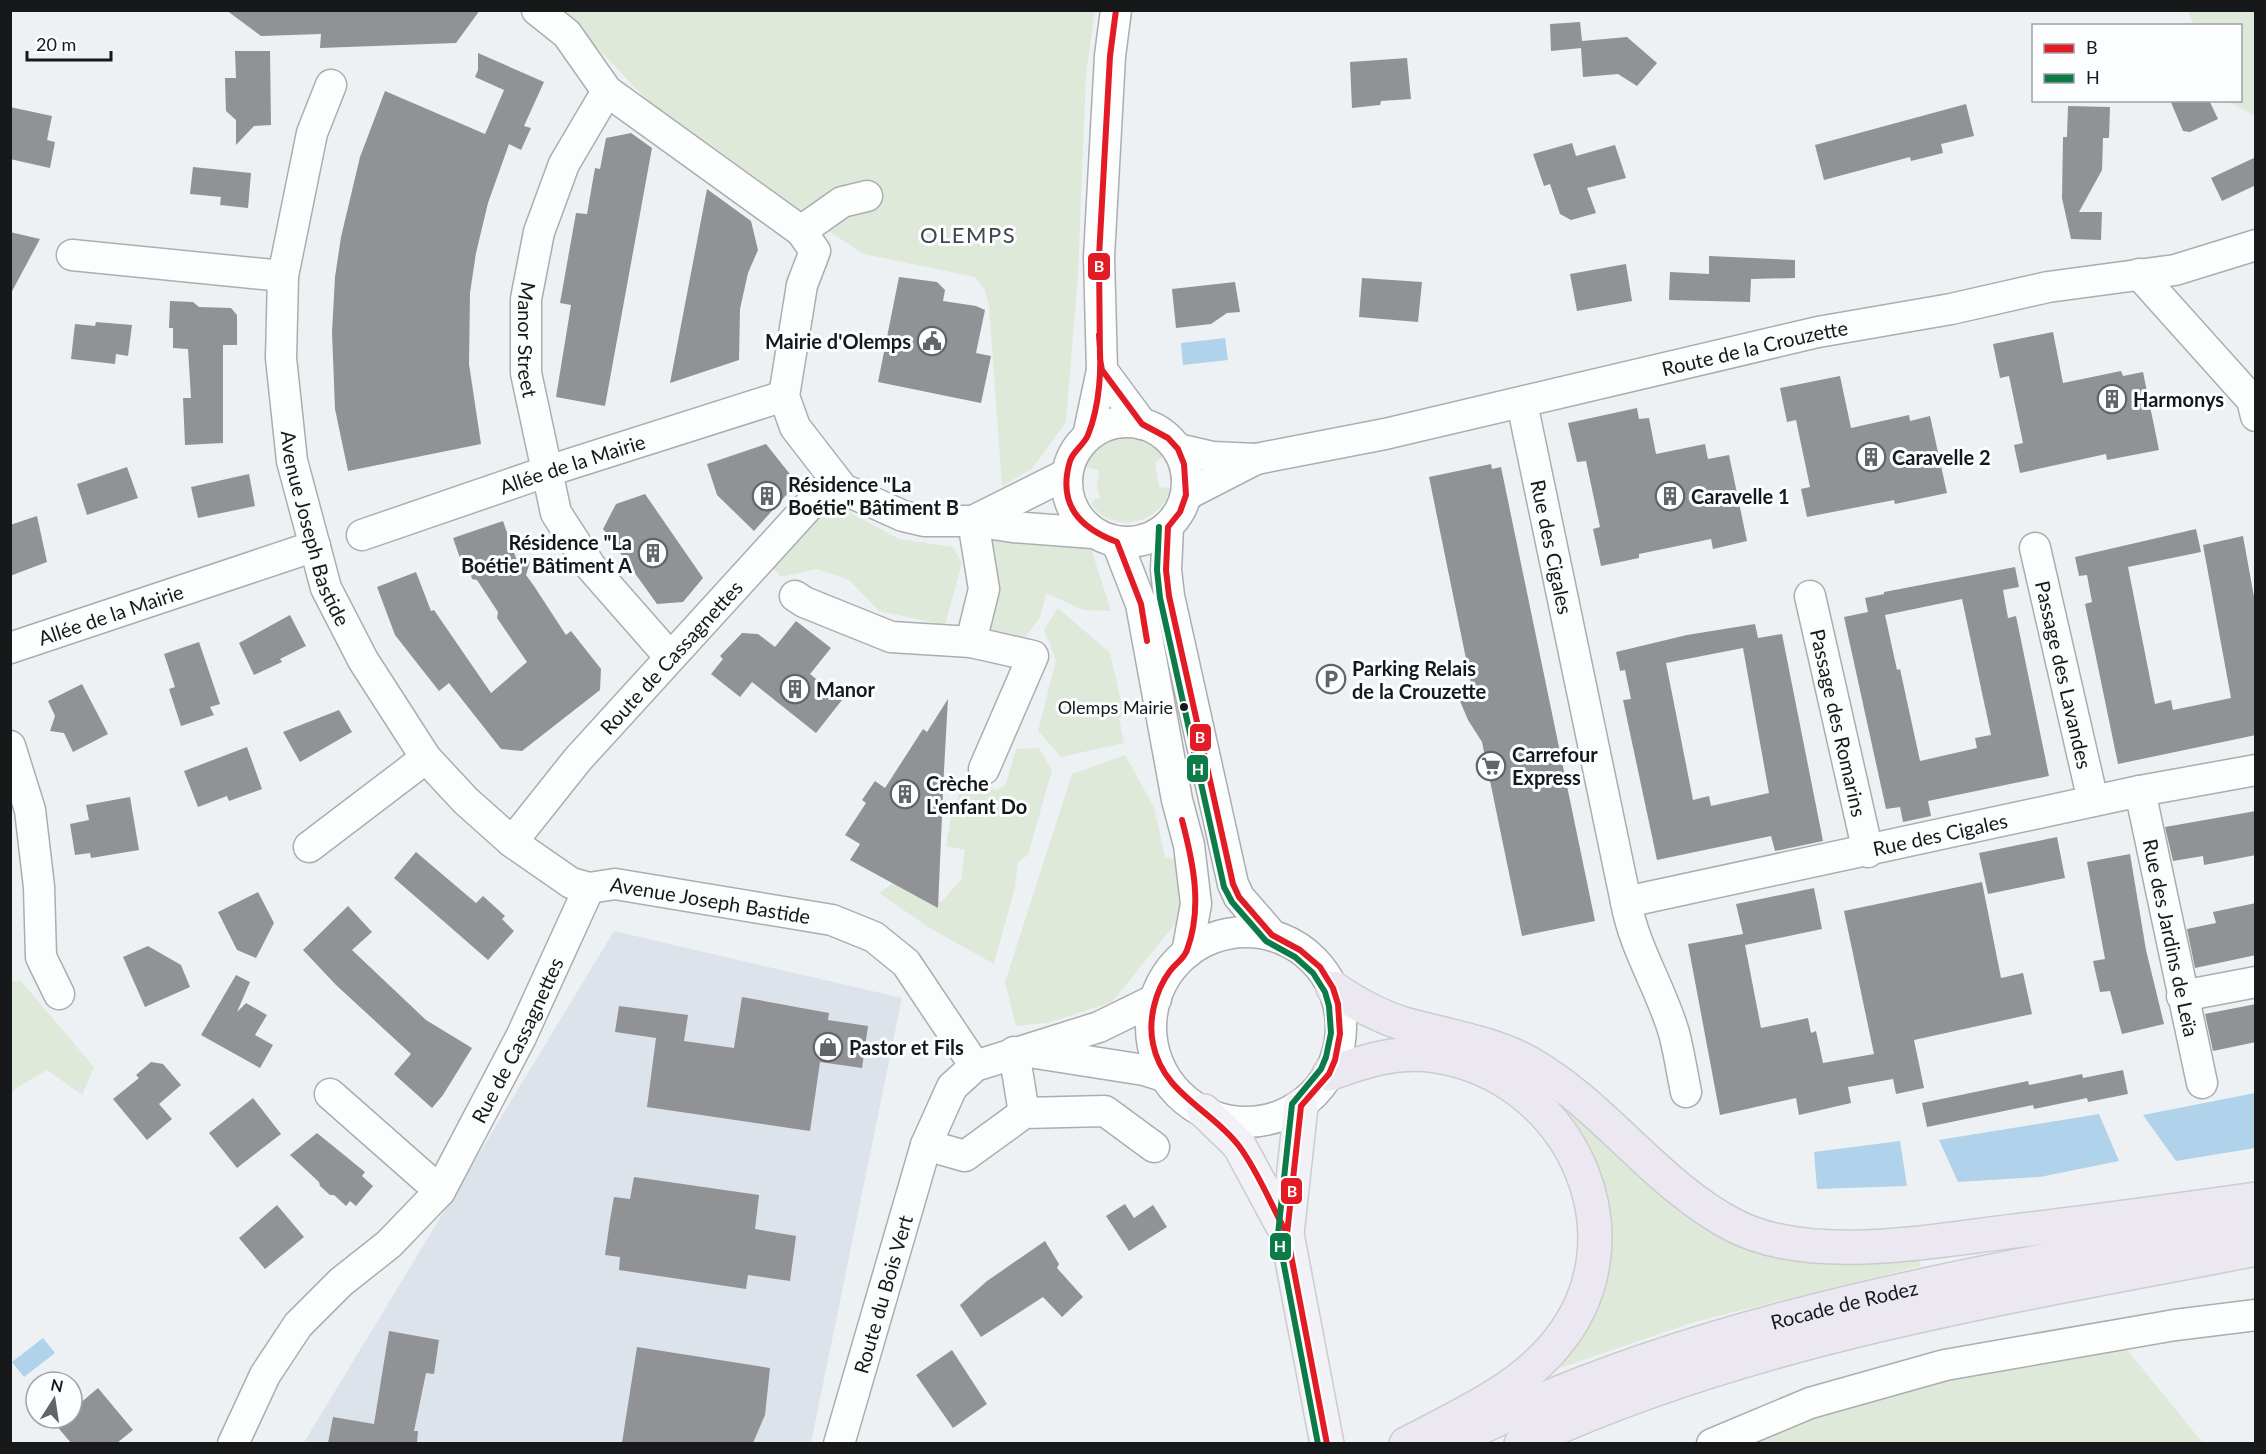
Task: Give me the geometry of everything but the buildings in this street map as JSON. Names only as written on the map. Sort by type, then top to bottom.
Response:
[{"type":"highway","points":[[1333,988],[1355,1003],[1386,1017],[1505,1052],[1530,1064],[1577,1098],[1694,1201],[1735,1226],[1770,1240],[1808,1246],[1835,1247],[1932,1240],[2256,1199]]},
{"type":"highway","points":[[1329,1074],[1367,1061],[1397,1055],[1433,1056],[1487,1071],[1521,1092],[1549,1117],[1571,1148],[1588,1186],[1592,1202],[1595,1243],[1588,1282],[1575,1315],[1556,1344],[1539,1362],[1474,1408],[1406,1443]]},
{"type":"highway","name":"Rocade de Rodez","points":[[1447,1443],[1515,1411],[1651,1358],[1735,1331],[1926,1285],[2256,1219]]},
{"type":"highway","name":"Rocade de Rodez","points":[[1521,1443],[1558,1426],[1712,1369],[1883,1324],[2256,1249]]},
{"type":"main road","points":[[1301,1106],[1287,1234],[1327,1443]]},
{"type":"main road","points":[[1204,1111],[1239,1145],[1287,1234]]},
{"type":"street","points":[[537,10],[567,34],[608,91],[801,231],[815,250],[802,285],[784,396],[795,427],[843,489],[903,516],[924,521],[973,521],[1013,527],[1105,538],[1136,542],[1153,537],[1168,527],[1180,512],[1186,495],[1187,479],[1178,449],[1156,429],[1142,424],[1123,422],[1104,426],[1088,436],[1078,446],[1067,474],[1067,491],[1071,507],[1081,522],[1105,538],[1141,604],[1177,800],[1189,845],[1196,904],[1187,953]]},
{"type":"street","points":[[1088,436],[1102,370],[1099,257],[1110,56],[1116,10]]},
{"type":"street","name":"Avenue Joseph Bastide","points":[[331,85],[312,133],[284,276],[281,358],[292,461],[326,588],[363,660],[426,758],[466,801],[513,842],[571,883],[589,888],[615,884],[820,918],[874,937],[906,963],[975,1066]]},
{"type":"street","name":"Manor Street","points":[[608,91],[564,164],[539,232],[526,299],[526,373],[556,513],[591,567],[670,657]]},
{"type":"street","points":[[801,231],[842,202],[867,196]]},
{"type":"street","name":"Route de la Crouzette","points":[[1178,449],[1213,457],[1256,459],[1385,434],[1818,332],[1951,309],[2048,287],[2175,270],[2256,245]]},
{"type":"street","points":[[72,255],[284,276]]},
{"type":"street","points":[[2139,274],[2252,400],[2256,416]]},
{"type":"street","points":[[1102,370],[1142,424]]},
{"type":"street","name":"Allée de la Mairie","points":[[362,535],[548,471],[784,396]]},
{"type":"street","name":"Rue des Cigales","points":[[1522,403],[1630,926],[1674,1032],[1686,1092]]},
{"type":"street","name":"Route de la Crouzette","points":[[1186,495],[1256,459]]},
{"type":"street","points":[[973,521],[1067,474]]},
{"type":"street","name":"Route de Cassagnettes","points":[[513,842],[579,759],[815,499],[843,489]]},
{"type":"street","points":[[971,642],[984,589],[973,521]]},
{"type":"street","points":[[1168,527],[1166,570],[1169,596],[1221,838],[1239,897],[1272,935],[1310,957],[1333,988],[1338,1004],[1340,1034],[1329,1074],[1301,1106],[1270,1119],[1255,1122],[1231,1121],[1204,1111],[1178,1093],[1163,1076],[1153,1044],[1152,1021],[1156,999],[1168,974],[1187,953],[1216,936],[1248,932],[1272,935]]},
{"type":"street","name":"Allée de la Mairie","points":[[10,648],[315,546]]},
{"type":"street","name":"Passage des Lavandes","points":[[2035,548],[2093,801]]},
{"type":"street","points":[[795,596],[804,602],[891,636],[971,642],[1033,656],[984,769]]},
{"type":"street","name":"Passage des Romarins","points":[[1810,596],[1868,852]]},
{"type":"street","points":[[10,746],[30,810],[39,887],[41,957],[59,994]]},
{"type":"street","points":[[309,847],[426,758]]},
{"type":"street","name":"Rue des Cigales","points":[[1626,902],[1868,852],[2140,791],[2256,770]]},
{"type":"street","name":"Rue des Jardins de Leïa","points":[[2140,791],[2202,1083]]},
{"type":"street","name":"Rue de Cassagnettes","points":[[233,1443],[265,1375],[298,1325],[341,1282],[389,1244],[440,1191],[521,1037],[589,888]]},
{"type":"street","points":[[2182,996],[2256,982]]},
{"type":"street","points":[[975,1066],[1116,1020],[1156,999]]},
{"type":"street","points":[[1018,1052],[1144,1070],[1163,1076]]},
{"type":"street","points":[[1018,1052],[1024,1113]]},
{"type":"street","name":"Route du Bois Vert","points":[[839,1443],[926,1145],[952,1087],[975,1066]]},
{"type":"street","points":[[330,1094],[440,1191]]},
{"type":"street","points":[[926,1145],[965,1156],[1024,1113],[1105,1110],[1154,1147]]},
{"type":"street","points":[[1712,1443],[1810,1403],[1945,1365],[2175,1325],[2256,1316]]},
{"type":"shaded area","points":[[614,931],[902,998],[811,1443],[303,1444]]},
{"type":"green space","points":[[562,11],[1095,11],[1086,74],[1078,275],[1066,422],[1032,469],[1002,486],[989,308],[985,290],[975,277],[864,254],[797,211],[647,100]]},
{"type":"green space","points":[[2188,11],[2255,11],[2255,116],[2229,102],[2242,102],[2242,24],[2194,24]]},
{"type":"green space","points":[[1119,432],[1146,437],[1166,454],[1155,463],[1159,487],[1171,488],[1166,500],[1158,510],[1136,522],[1112,520],[1101,514],[1091,504],[1094,499],[1100,499],[1097,487],[1099,470],[1083,467],[1096,445]]},
{"type":"green space","points":[[845,510],[899,539],[953,547],[962,563],[945,625],[879,611],[849,580],[817,569],[781,577],[771,566],[818,515]]},
{"type":"green space","points":[[1063,534],[1091,548],[1111,611],[1083,610],[1046,593],[1040,618],[1018,646],[991,635],[988,576],[993,540]]},
{"type":"green space","points":[[1058,608],[1110,653],[1124,714],[1119,718],[1124,743],[1061,757],[1038,731],[1056,660],[1044,630]]},
{"type":"green space","points":[[1039,748],[1052,770],[1028,855],[1018,862],[1015,887],[994,964],[928,927],[879,893],[900,878],[941,902],[961,880],[965,850],[946,846],[951,816],[963,784],[997,790],[1006,784],[1016,749]]},
{"type":"green space","points":[[1125,755],[1154,807],[1165,857],[1178,860],[1184,913],[1112,1002],[1048,1023],[1016,1026],[1005,982],[1072,774]]},
{"type":"green space","points":[[20,980],[94,1067],[82,1095],[47,1070],[15,1089],[11,1095],[11,982]]},
{"type":"green space","points":[[1569,1111],[1678,1205],[1917,1253],[1921,1266],[1694,1322],[1560,1368],[1601,1287],[1565,1114]]},
{"type":"green space","points":[[2124,1346],[2203,1443],[1748,1444],[1789,1426],[1932,1379]]},
{"type":"water","points":[[1225,338],[1228,360],[1183,365],[1181,343]]},
{"type":"water","points":[[2255,1093],[2255,1148],[2176,1161],[2143,1115]]},
{"type":"water","points":[[2099,1114],[2119,1161],[2040,1177],[1958,1182],[1939,1140]]},
{"type":"water","points":[[1900,1141],[1907,1186],[1817,1189],[1814,1152]]},
{"type":"water","points":[[43,1338],[55,1353],[33,1370],[24,1370],[24,1377],[12,1362]]},
{"type":"transit line","name":"B","points":[[1116,10],[1110,56],[1099,257],[1102,370],[1142,424],[1168,438],[1178,449],[1184,464],[1186,495],[1180,512],[1168,527],[1166,570],[1169,596],[1233,884],[1239,897],[1272,935],[1300,950],[1320,967],[1333,988],[1338,1004],[1340,1034],[1335,1060],[1329,1074],[1301,1106],[1287,1234],[1327,1444]]},
{"type":"transit line","name":"B","points":[[1099,335],[1098,399],[1086,439],[1070,461],[1067,490],[1069,502],[1082,522],[1092,530],[1117,542],[1141,604],[1147,641]]},
{"type":"transit line","name":"H","points":[[1159,527],[1157,570],[1160,598],[1224,887],[1232,902],[1266,941],[1295,957],[1313,973],[1325,992],[1329,1006],[1331,1033],[1326,1057],[1321,1069],[1292,1104],[1278,1234],[1318,1444]]},
{"type":"transit line","name":"B","points":[[1182,820],[1193,868],[1195,917],[1186,953],[1160,987],[1152,1016],[1153,1044],[1158,1061],[1167,1076],[1189,1100],[1228,1133],[1246,1156],[1287,1234],[1289,1246]]},
{"type":"place","name":"Mairie d'Olemps","points":[[932,341]]},
{"type":"place","name":"Harmonys","points":[[2112,399]]},
{"type":"place","name":"Caravelle 2","points":[[1871,457]]},
{"type":"place","name":"Résidence \"La Boétie\" Bâtiment B","points":[[767,496]]},
{"type":"place","name":"Caravelle 1","points":[[1670,496]]},
{"type":"place","name":"Résidence \"La Boétie\" Bâtiment A","points":[[653,553]]},
{"type":"place","name":"Parking Relais de la Crouzette","points":[[1331,679]]},
{"type":"place","name":"Manor","points":[[795,689]]},
{"type":"place","name":"Olemps Mairie","points":[[1184,707]]},
{"type":"place","name":"Carrefour Express","points":[[1491,766]]},
{"type":"place","name":"Crèche L'enfant Do","points":[[905,794]]},
{"type":"place","name":"Pastor et Fils","points":[[828,1047]]},
{"type":"district","name":"OLEMPS","points":[[968,234]]}]
